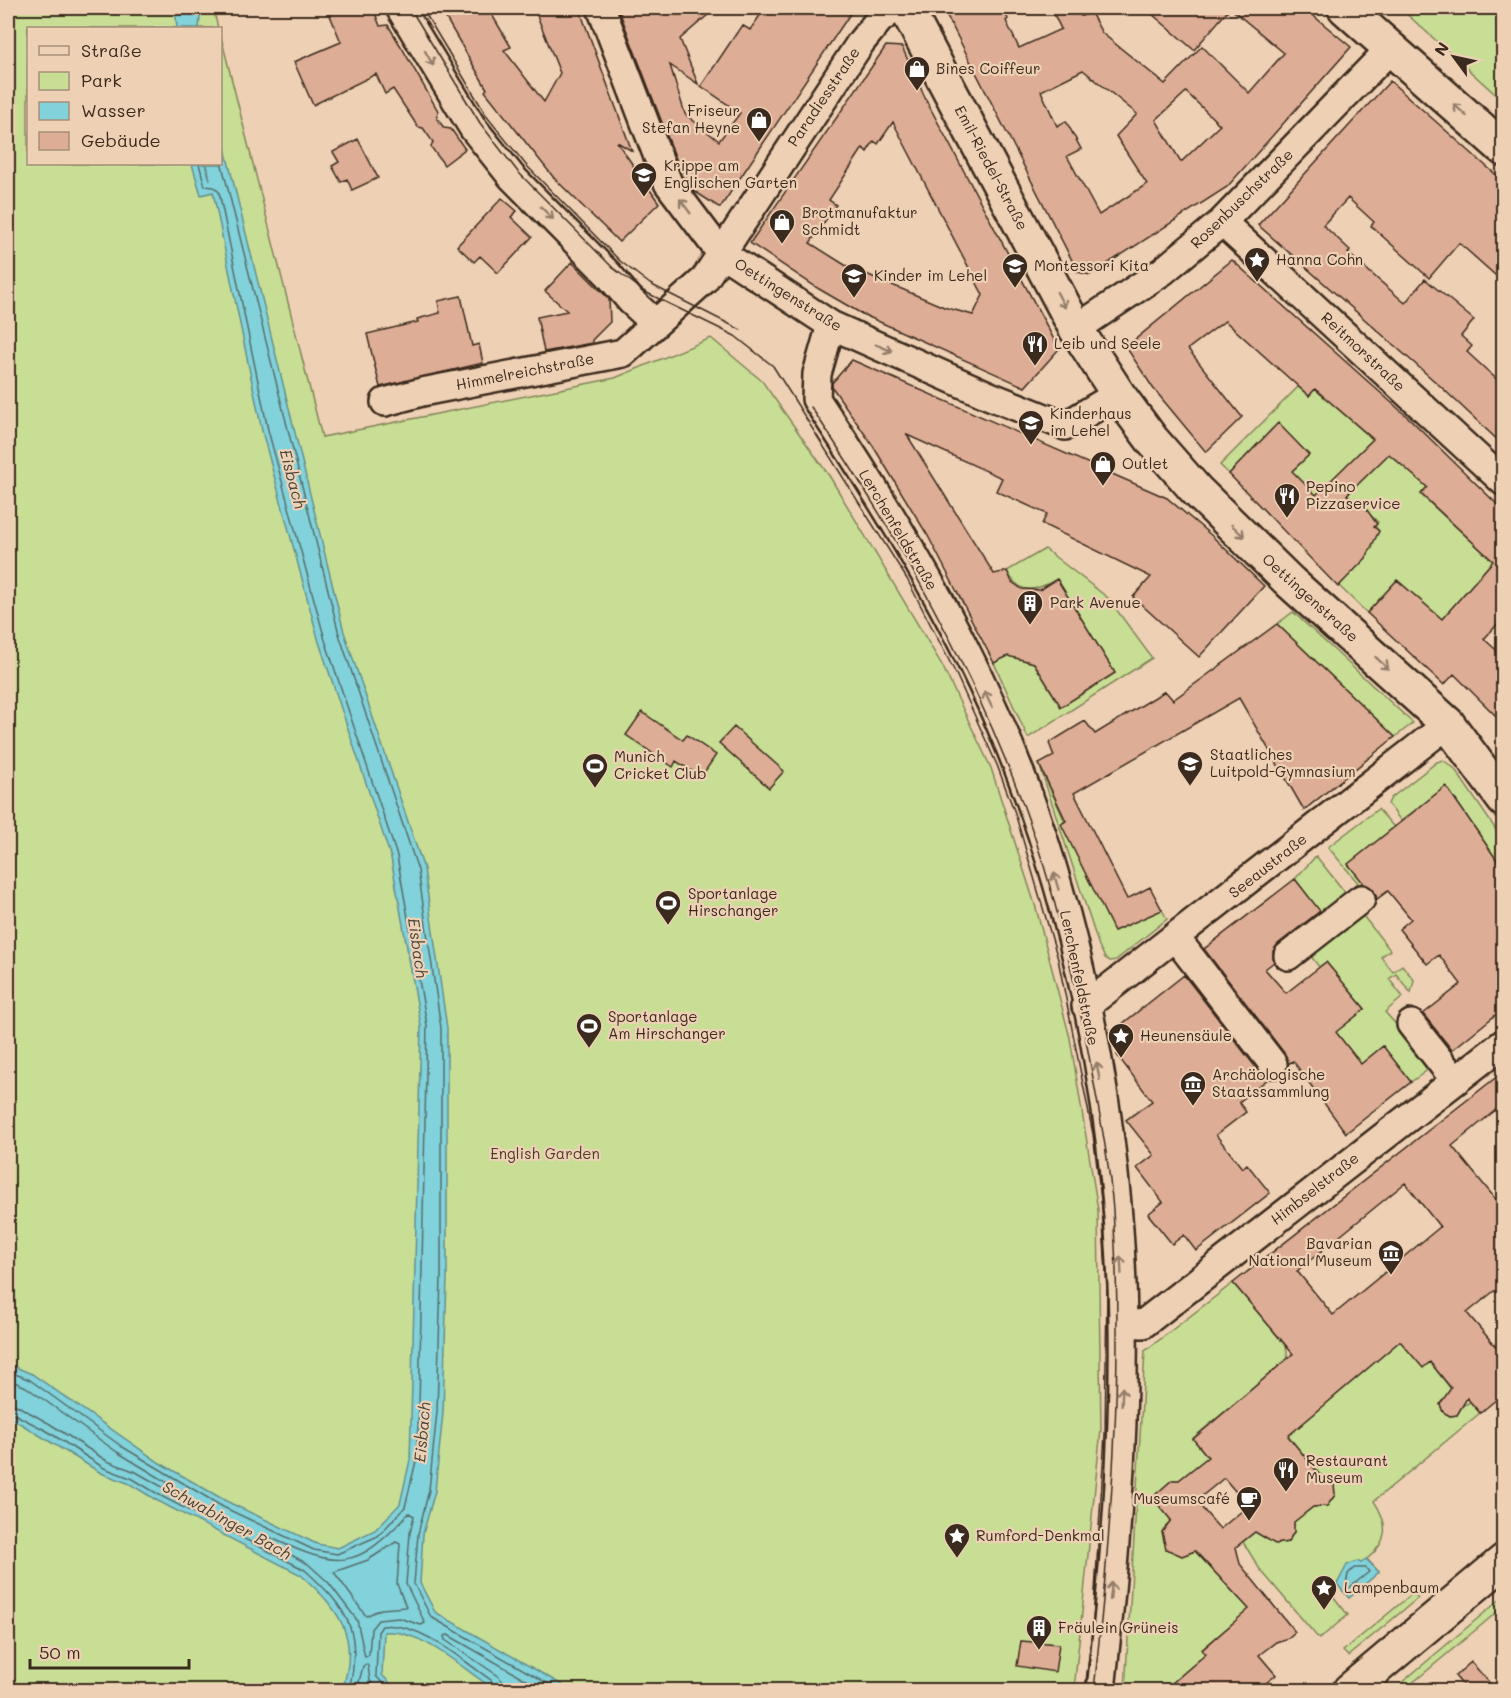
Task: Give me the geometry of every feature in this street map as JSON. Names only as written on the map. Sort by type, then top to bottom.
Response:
[{"type":"main road","name":"Emil-Riedel-Straße","points":[[906,8],[1076,329]]},
{"type":"main road","points":[[1345,8],[1503,149]]},
{"type":"main road","name":"Oettingenstraße","points":[[1076,329],[1118,394],[1153,441],[1196,490],[1290,582],[1448,724],[1503,800]]},
{"type":"main road","points":[[1350,1690],[1503,1561]]},
{"type":"street","points":[[400,8],[473,128],[512,177],[655,323]]},
{"type":"street","points":[[601,8],[668,183],[720,252]]},
{"type":"street","name":"Paradiesstraße","points":[[720,252],[870,29],[895,8]]},
{"type":"street","name":"Rosenbuschstraße","points":[[1076,329],[1163,271],[1222,222],[1391,48]]},
{"type":"street","name":"Reitmorstraße","points":[[1222,222],[1503,482]]},
{"type":"street","name":"Oettingenstraße","points":[[655,323],[704,280],[720,252],[831,325],[990,396],[1065,426],[1118,394]]},
{"type":"street","name":"Himmelreichstraße","points":[[385,402],[422,392],[623,353],[655,323]]},
{"type":"street","name":"Lerchenfeldstraße","points":[[831,325],[817,374],[816,399],[924,570],[993,709],[1033,807],[1076,955],[1113,1168],[1123,1323],[1115,1540],[1101,1690]]},
{"type":"street","name":"Seeaustraße","points":[[1086,1006],[1448,724]]},
{"type":"street","points":[[1288,956],[1361,899]]},
{"type":"street","points":[[1175,937],[1273,1064]]},
{"type":"street","points":[[1411,1024],[1455,1080]]},
{"type":"street","name":"Himbselstraße","points":[[1123,1323],[1143,1324],[1503,1043]]},
{"type":"green space","name":"English Garden","points":[[8,8],[213,8],[218,27],[27,27],[27,165],[222,165],[222,41],[322,437],[615,378],[711,338],[762,381],[830,477],[942,665],[991,768],[1036,908],[1070,1038],[1098,1210],[1101,1429],[1074,1690],[8,1690]]},
{"type":"green space","points":[[1400,8],[1498,8],[1503,12],[1503,101]]},
{"type":"green space","points":[[1298,387],[1309,396],[1315,389],[1427,487],[1421,495],[1493,561],[1442,619],[1397,580],[1367,613],[1339,586],[1373,547],[1370,546],[1379,531],[1375,526],[1378,522],[1355,501],[1333,513],[1285,478],[1309,455],[1273,428],[1229,474],[1220,465]]},
{"type":"green space","points":[[1045,549],[1108,598],[1152,658],[1028,738],[994,663],[1008,656],[1034,663],[1061,707],[1115,673],[1057,579],[1035,589],[1029,589],[1018,585],[1007,571]]},
{"type":"green space","points":[[1293,612],[1413,723],[1395,737],[1277,624]]},
{"type":"green space","points":[[1443,760],[1454,768],[1503,840],[1503,869],[1446,786],[1401,821],[1388,804],[1391,798],[1437,762]]},
{"type":"green space","points":[[1039,764],[1114,931],[1162,910],[1167,919],[1116,960],[1110,961],[1105,958],[1099,946]]},
{"type":"green space","points":[[1378,809],[1394,827],[1348,864],[1377,899],[1374,902],[1328,847]]},
{"type":"green space","points":[[1316,856],[1348,896],[1323,916],[1295,879]]},
{"type":"green space","points":[[1360,912],[1390,950],[1381,957],[1393,972],[1402,965],[1414,980],[1411,993],[1396,974],[1389,979],[1403,997],[1385,1012],[1433,1066],[1411,1082],[1383,1046],[1361,1064],[1356,1057],[1306,1055],[1365,1009],[1326,962],[1319,967],[1308,952]]},
{"type":"green space","points":[[1233,1283],[1286,1346],[1288,1359],[1193,1438],[1208,1457],[1179,1480],[1172,1480],[1155,1495],[1156,1502],[1171,1520],[1162,1532],[1166,1549],[1182,1556],[1195,1551],[1252,1612],[1233,1623],[1202,1649],[1206,1654],[1164,1690],[1125,1690],[1145,1351]]},
{"type":"green space","points":[[1400,1341],[1423,1367],[1430,1362],[1454,1393],[1446,1396],[1440,1404],[1443,1412],[1450,1416],[1457,1415],[1462,1406],[1470,1402],[1480,1413],[1374,1501],[1382,1517],[1384,1532],[1379,1546],[1367,1559],[1379,1572],[1349,1598],[1337,1584],[1329,1591],[1348,1615],[1319,1639],[1259,1568],[1243,1542],[1261,1526],[1277,1544],[1288,1542],[1294,1532],[1294,1522],[1313,1507],[1327,1506],[1335,1495],[1334,1484],[1319,1474],[1288,1436]]},
{"type":"green space","points":[[1413,1593],[1418,1598],[1348,1656],[1343,1651]]},
{"type":"green space","points":[[1503,1597],[1503,1607],[1404,1690],[1393,1690]]},
{"type":"water","points":[[175,8],[201,8],[199,27],[177,27]]},
{"type":"water","points":[[222,136],[344,632],[424,869],[447,1028],[447,1277],[443,1413],[435,1491],[423,1534],[420,1583],[435,1612],[571,1690],[489,1690],[491,1688],[488,1685],[424,1642],[397,1632],[384,1632],[382,1675],[397,1690],[342,1690],[349,1655],[343,1626],[326,1600],[301,1575],[158,1501],[130,1484],[101,1473],[8,1416],[8,1364],[32,1374],[160,1463],[226,1501],[317,1544],[338,1548],[375,1530],[400,1504],[410,1460],[421,1026],[391,858],[319,642],[262,431],[213,192],[201,195],[192,165],[205,165],[210,180],[207,165],[222,165]]},
{"type":"water","points":[[1366,1559],[1379,1572],[1349,1598],[1337,1584],[1347,1565],[1357,1561],[1361,1563]]},
{"type":"building","points":[[327,8],[373,8],[380,26],[388,25],[402,48],[438,111],[437,118],[444,128],[451,129],[465,149],[444,165],[431,147],[433,142],[423,128],[418,127],[393,89],[385,94],[376,74],[313,105],[294,62],[341,42]]},
{"type":"building","points":[[440,8],[488,8],[511,47],[504,50],[544,102],[560,73],[534,8],[579,8],[632,151],[617,142],[659,203],[619,242],[554,178],[485,91],[487,89]]},
{"type":"building","points":[[618,8],[716,8],[680,39],[698,84],[670,65],[685,114],[719,141],[740,113],[701,86],[742,25],[750,30],[765,8],[854,8],[720,208],[694,191],[676,159]]},
{"type":"building","points":[[943,8],[1003,8],[1008,19],[1006,21],[1019,48],[1061,29],[1051,8],[1076,8],[1081,16],[1091,13],[1102,33],[1165,84],[1202,46],[1249,93],[1284,53],[1230,8],[1304,8],[1351,47],[1227,187],[1090,275],[1078,272]],"holes":[[[1083,70],[1137,114],[1116,136],[1147,184],[1099,215],[1067,156],[1081,149],[1066,121],[1057,126],[1041,91]],[[1186,92],[1220,125],[1181,162],[1156,120]]]},
{"type":"building","points":[[1145,8],[1230,8],[1194,50]]},
{"type":"building","points":[[886,46],[902,47],[927,102],[1059,349],[1025,387],[862,314],[819,289],[750,243]],"holes":[[[893,122],[983,295],[973,315],[944,307],[845,265],[810,243],[836,205],[829,200],[863,148],[867,152],[874,141],[878,144]]]},
{"type":"building","points":[[1390,81],[1503,181],[1503,282],[1459,243],[1429,278],[1371,226],[1374,222],[1348,198],[1323,225],[1350,250],[1348,253],[1405,303],[1425,279],[1474,320],[1461,336],[1472,346],[1467,352],[1503,385],[1503,445],[1439,385],[1258,225]]},
{"type":"building","points":[[358,139],[378,178],[352,190],[347,179],[341,182],[332,166],[339,162],[333,152]]},
{"type":"building","points":[[502,198],[517,211],[511,217],[532,237],[498,273],[480,256],[474,262],[457,246]]},
{"type":"building","points":[[1232,260],[1411,420],[1503,510],[1503,618],[1484,639],[1503,656],[1503,723],[1454,674],[1444,685],[1367,613],[1397,580],[1442,619],[1493,561],[1421,494],[1427,487],[1389,454],[1347,495],[1367,510],[1377,524],[1374,527],[1379,531],[1366,558],[1338,587],[1229,474],[1278,423],[1309,455],[1292,471],[1316,495],[1373,439],[1315,389],[1309,396],[1225,321],[1188,349],[1242,417],[1206,452],[1153,388],[1126,347]]},
{"type":"building","points":[[572,262],[609,299],[610,322],[592,340],[592,343],[544,352],[537,317],[567,311],[545,291]]},
{"type":"building","points":[[461,296],[472,346],[479,344],[483,363],[380,387],[367,334],[418,322],[417,319],[440,313],[438,301]]},
{"type":"building","points":[[852,360],[1167,498],[1212,536],[1264,586],[1199,657],[1133,597],[1151,577],[1042,524],[1047,514],[996,491],[1002,478],[907,435],[994,574],[1007,571],[1012,582],[1022,589],[1040,590],[1057,579],[1115,673],[1061,707],[1034,663],[1008,656],[994,663],[928,536],[873,446],[832,387],[832,383]]},
{"type":"building","points":[[1277,624],[1395,737],[1304,810],[1239,698],[1074,793],[1127,899],[1150,887],[1162,910],[1114,931],[1061,824],[1066,821],[1039,764],[1054,756],[1049,743],[1085,721],[1095,734],[1165,691],[1173,700]]},
{"type":"building","points":[[642,712],[683,740],[687,735],[716,755],[701,777],[676,761],[673,767],[626,735]]},
{"type":"building","points":[[734,727],[784,771],[769,788],[719,743]]},
{"type":"building","points":[[1446,786],[1503,869],[1503,1009],[1452,1050],[1423,1014],[1461,984],[1439,955],[1427,964],[1399,929],[1411,919],[1388,891],[1377,899],[1373,889],[1364,884],[1348,864]]},
{"type":"building","points":[[1295,879],[1320,911],[1278,944],[1273,951],[1274,962],[1265,969],[1286,993],[1326,962],[1365,1009],[1336,1032],[1361,1064],[1383,1046],[1411,1082],[1346,1133],[1293,1061],[1288,1064],[1285,1054],[1204,949]]},
{"type":"building","name":"Archäologische Staatssammlung","points":[[1184,975],[1261,1074],[1268,1079],[1239,1102],[1246,1112],[1216,1135],[1242,1168],[1247,1164],[1270,1193],[1196,1251],[1184,1235],[1172,1244],[1148,1214],[1163,1202],[1137,1168],[1154,1155],[1126,1120],[1152,1101],[1117,1055],[1125,1049],[1112,1032]]},
{"type":"building","points":[[1503,1072],[1503,1104],[1452,1146],[1503,1208],[1503,1294],[1494,1291],[1467,1313],[1497,1348],[1503,1345],[1503,1394],[1480,1413],[1467,1398],[1457,1415],[1450,1416],[1443,1412],[1440,1404],[1451,1388],[1430,1362],[1423,1368],[1400,1341],[1288,1436],[1319,1474],[1334,1484],[1335,1495],[1327,1506],[1313,1507],[1294,1522],[1294,1532],[1288,1542],[1275,1544],[1255,1532],[1236,1547],[1240,1564],[1295,1632],[1288,1638],[1276,1642],[1259,1655],[1276,1675],[1257,1690],[1164,1690],[1206,1654],[1202,1650],[1249,1609],[1195,1551],[1182,1556],[1166,1549],[1162,1532],[1171,1520],[1156,1502],[1155,1495],[1172,1480],[1179,1480],[1208,1457],[1193,1439],[1293,1354],[1233,1283]],"holes":[[[1405,1183],[1440,1227],[1333,1315],[1297,1271]],[[1224,1478],[1248,1506],[1220,1529],[1196,1501]]]},
{"type":"building","name":"Fräulein Grüneis","points":[[1021,1641],[1059,1644],[1055,1672],[1017,1666]]},
{"type":"building","points":[[1471,1662],[1496,1690],[1467,1690],[1455,1676]]},
{"type":"tram line","points":[[410,8],[480,123],[518,172],[613,268],[645,292],[735,336],[773,366],[907,579],[956,674],[997,765],[1015,813],[1058,959],[1093,1134],[1102,1208],[1107,1289],[1105,1434],[1093,1623],[1085,1690]]},
{"type":"tram line","points":[[422,8],[488,118],[526,165],[620,261],[650,284],[741,330]]},
{"type":"tram line","points":[[811,407],[902,551],[956,651],[980,702],[1035,837],[1054,899],[1076,993],[1109,1171],[1116,1270],[1114,1450],[1106,1570],[1094,1690]]},
{"type":"place","name":"Bines Coiffeur","points":[[917,92]]},
{"type":"place","name":"Friseur Stefan Heyne","points":[[759,143]]},
{"type":"place","name":"Krippe am Englischen Garten","points":[[644,198]]},
{"type":"place","name":"Brotmanufaktur Schmidt","points":[[782,245]]},
{"type":"place","name":"Hanna Cohn","points":[[1257,283]]},
{"type":"place","name":"Montessori Kita","points":[[1015,289]]},
{"type":"place","name":"Kinder im Lehel","points":[[854,299]]},
{"type":"place","name":"Leib und Seele","points":[[1035,367]]},
{"type":"place","name":"Kinderhaus im Lehel","points":[[1031,446]]},
{"type":"place","name":"Outlet","points":[[1103,487]]},
{"type":"place","name":"Pepino Pizzaservice","points":[[1287,519]]},
{"type":"place","name":"Park Avenue","points":[[1030,626]]},
{"type":"place","name":"Staatliches Luitpold-Gymnasium","points":[[1190,787]]},
{"type":"place","name":"Munich Cricket Club","points":[[595,789]]},
{"type":"place","name":"Sportanlage Hirschanger","points":[[668,926]]},
{"type":"place","name":"Sportanlage Am Hirschanger","points":[[589,1049]]},
{"type":"place","name":"Heunensäule","points":[[1121,1059]]},
{"type":"place","name":"Archäologische Staatssammlung","points":[[1193,1107]]},
{"type":"place","name":"Bavarian National Museum","points":[[1391,1276]]},
{"type":"place","name":"Restaurant Museum","points":[[1286,1493]]},
{"type":"place","name":"Museumscafé","points":[[1249,1522]]},
{"type":"place","name":"Rumford-Denkmal","points":[[957,1559]]},
{"type":"place","name":"Lampenbaum","points":[[1324,1611]]},
{"type":"place","name":"Fräulein Grüneis","points":[[1039,1651]]},
{"type":"water label","name":"Eisbach","points":[[293,479]]},
{"type":"water label","name":"Eisbach","points":[[418,948]]},
{"type":"water label","name":"Eisbach","points":[[422,1432]]},
{"type":"water label","name":"Schwabinger Bach","points":[[227,1520]]}]
